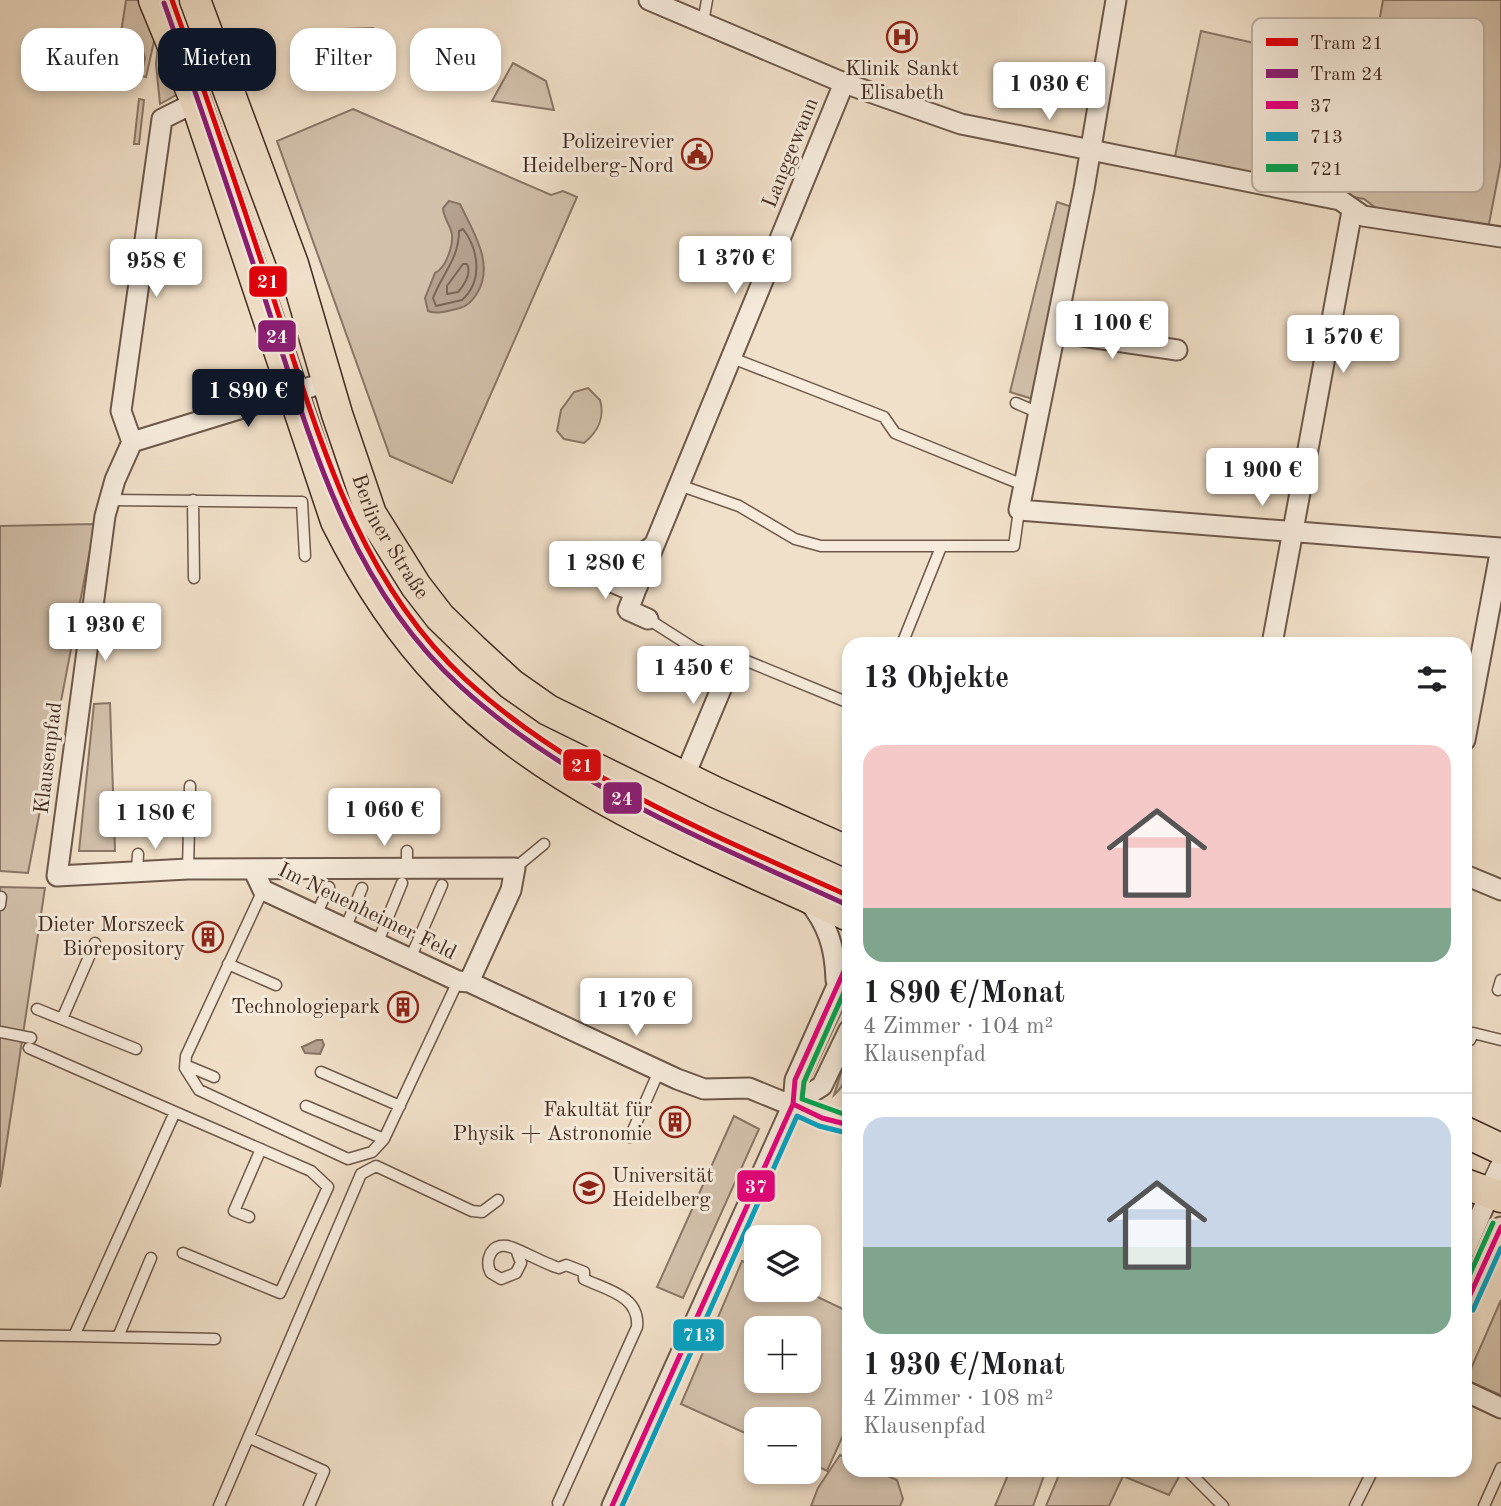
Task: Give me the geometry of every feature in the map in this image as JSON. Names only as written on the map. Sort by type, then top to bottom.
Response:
[{"type":"main road","name":"Berliner Straße","points":[[155,0],[196,102],[335,521],[360,570],[386,610],[444,680],[505,732],[605,799],[681,839],[842,913]]},
{"type":"main road","name":"Berliner Straße","points":[[198,3],[293,264],[327,382],[371,514],[392,550],[440,617],[511,684],[548,710],[587,732],[842,849]]},
{"type":"main road","points":[[1472,1135],[1501,1149]]},
{"type":"street","points":[[649,0],[844,83],[961,124],[1252,182]]},
{"type":"street","points":[[1116,0],[1084,189],[1019,510],[1501,548],[1472,703]]},
{"type":"street","name":"Langgewann","points":[[635,592],[844,83]]},
{"type":"street","points":[[196,102],[162,119],[121,411],[132,443],[327,382]]},
{"type":"street","points":[[1302,192],[1345,202],[1352,211],[1363,216],[1501,237]]},
{"type":"street","points":[[1273,637],[1352,211]]},
{"type":"street","points":[[1055,332],[1177,350]]},
{"type":"street","name":"Klausenpfad","points":[[57,876],[110,500],[115,480],[132,443]]},
{"type":"street","points":[[648,619],[628,610],[635,592],[607,580],[654,545]]},
{"type":"street","points":[[688,768],[734,659]]},
{"type":"street","name":"Im Neuenheimer Feld","points":[[57,876],[137,863],[188,869],[254,871],[514,868],[511,890],[463,982]]},
{"type":"street","name":"Im Neuenheimer Feld","points":[[254,871],[263,890],[659,1071],[704,1089],[749,1088],[822,1118],[842,1123]]},
{"type":"street","points":[[1472,878],[1501,890]]},
{"type":"street","points":[[804,895],[831,936],[835,951],[836,989]]},
{"type":"street","points":[[612,1506],[793,1104],[795,1080],[842,975]]},
{"type":"street","points":[[793,1104],[822,1086],[842,1045]]},
{"type":"street","points":[[1472,1231],[1489,1186]]},
{"type":"street","points":[[1472,1291],[1501,1227]]},
{"type":"street","points":[[1472,1394],[1501,1408]]},
{"type":"lane","points":[[703,23],[707,0]]},
{"type":"lane","points":[[732,358],[884,417],[895,433],[1023,485]]},
{"type":"lane","points":[[1016,403],[1039,413]]},
{"type":"lane","points":[[679,485],[739,506],[768,525],[809,544],[1014,546],[1019,510]]},
{"type":"lane","points":[[110,500],[302,502],[304,556]]},
{"type":"lane","points":[[193,500],[194,578]]},
{"type":"lane","points":[[905,637],[941,547]]},
{"type":"lane","points":[[648,619],[695,649],[722,659],[742,659],[842,700]]},
{"type":"lane","points":[[188,869],[190,786]]},
{"type":"lane","points":[[514,868],[544,844]]},
{"type":"lane","points":[[377,944],[405,868]]},
{"type":"lane","points":[[410,959],[442,885]]},
{"type":"lane","points":[[316,915],[328,887]]},
{"type":"lane","points":[[344,929],[362,888]]},
{"type":"lane","points":[[263,890],[186,1056],[185,1068],[199,1090],[348,1159],[372,1152],[384,1139],[463,982]]},
{"type":"lane","points":[[62,1019],[95,943]]},
{"type":"lane","points":[[228,964],[276,985]]},
{"type":"lane","points":[[37,1009],[136,1049]]},
{"type":"lane","points":[[0,1032],[30,1043],[175,1112],[311,1171],[328,1187],[280,1293],[183,1253]]},
{"type":"lane","points":[[1472,1035],[1501,1040]]},
{"type":"lane","points":[[185,1068],[190,1067],[214,1077]]},
{"type":"lane","points":[[630,1137],[659,1071]]},
{"type":"lane","points":[[321,1072],[400,1106]]},
{"type":"lane","points":[[306,1106],[384,1139]]},
{"type":"lane","points":[[74,1336],[175,1112]]},
{"type":"lane","points":[[249,1217],[234,1211],[261,1149]]},
{"type":"lane","points":[[372,1152],[376,1166],[472,1211],[482,1212],[498,1200]]},
{"type":"lane","points":[[219,1506],[361,1174],[376,1166]]},
{"type":"lane","points":[[517,1252],[559,1268],[566,1265],[584,1272],[584,1279],[626,1298],[638,1317],[637,1327],[560,1505]]},
{"type":"lane","points":[[118,1337],[151,1258]]},
{"type":"lane","points":[[0,1335],[215,1339]]},
{"type":"lane","points":[[250,1438],[324,1471],[309,1506]]},
{"type":"lane","points":[[1484,1506],[1501,1468]]},
{"type":"lane","points":[[1195,1477],[1223,1506]]},
{"type":"lane","points":[[1355,1506],[1370,1477]]},
{"type":"shaded area","points":[[126,0],[138,0],[155,37],[146,77],[144,28],[122,28]]},
{"type":"shaded area","points":[[1383,0],[1501,0],[1501,161],[1488,229],[1376,208],[1364,199],[1348,196],[1349,192],[1484,192],[1484,18],[1380,18]]},
{"type":"shaded area","points":[[1201,31],[1252,43],[1252,174],[1174,161]]},
{"type":"shaded area","points":[[158,46],[158,84],[156,64]]},
{"type":"shaded area","points":[[513,63],[546,81],[554,110],[492,101],[498,91],[501,91],[501,85]]},
{"type":"shaded area","points":[[159,91],[177,91],[178,94],[160,104]]},
{"type":"shaded area","points":[[139,99],[144,100],[139,144],[134,144]]},
{"type":"shaded area","points":[[353,109],[551,195],[563,191],[577,197],[452,483],[390,456],[277,141]]},
{"type":"shaded area","points":[[1057,202],[1075,208],[1036,400],[1010,392]]},
{"type":"shaded area","points":[[588,388],[600,400],[602,412],[599,424],[584,443],[564,439],[557,431],[561,410],[574,392]]},
{"type":"shaded area","points":[[95,524],[28,873],[0,871],[0,526]]},
{"type":"shaded area","points":[[110,703],[115,851],[79,851],[94,704]]},
{"type":"shaded area","points":[[0,887],[45,888],[0,1187]]},
{"type":"shaded area","points":[[842,1000],[842,1011],[807,1085],[806,1080]]},
{"type":"shaded area","points":[[842,1070],[842,1085],[834,1095]]},
{"type":"shaded area","points":[[734,1116],[759,1129],[683,1298],[657,1287]]},
{"type":"shaded area","points":[[742,1261],[744,1302],[821,1302],[821,1299],[842,1309],[842,1438],[827,1471],[821,1468],[821,1407],[744,1407],[744,1433],[681,1404]]},
{"type":"shaded area","points":[[1501,1300],[1501,1395],[1472,1383],[1472,1366]]},
{"type":"shaded area","points":[[840,1455],[842,1477],[890,1477],[897,1480],[903,1499],[900,1506],[811,1506],[818,1488]]},
{"type":"shaded area","points":[[1007,1477],[1043,1477],[1033,1506],[995,1506]]},
{"type":"shaded area","points":[[1058,1477],[1123,1477],[1109,1506],[1046,1506]]},
{"type":"shaded area","points":[[1125,1477],[1179,1477],[1169,1495]]},
{"type":"water","points":[[449,201],[460,204],[471,226],[480,249],[484,272],[482,284],[468,305],[444,312],[432,312],[428,311],[425,298],[435,273],[448,256],[451,245],[451,231],[443,208]]},
{"type":"water","points":[[322,1040],[324,1045],[320,1054],[305,1053],[302,1047]]},
{"type":"tram line","name":"21","points":[[172,0],[324,450],[368,549],[395,595],[427,639],[465,679],[507,715],[599,776],[698,827],[842,893]]},
{"type":"tram line","name":"24","points":[[164,3],[317,456],[361,555],[389,602],[421,646],[460,686],[502,722],[547,754],[693,835],[842,903]]},
{"type":"transit line","name":"37","points":[[612,1506],[793,1104],[795,1080],[842,976]]},
{"type":"transit line","name":"721","points":[[842,997],[804,1082],[802,1099],[842,1113]]},
{"type":"transit line","name":"37","points":[[793,1104],[822,1118],[842,1123]]},
{"type":"transit line","name":"713","points":[[622,1506],[797,1116],[819,1126],[842,1132]]},
{"type":"transit line","name":"721","points":[[1472,1270],[1493,1223]]},
{"type":"transit line","name":"37","points":[[1472,1291],[1501,1227]]},
{"type":"transit line","name":"713","points":[[1473,1310],[1501,1248]]},
{"type":"place","name":"Klinik Sankt Elisabeth","points":[[902,37]]},
{"type":"place","name":"Polizeirevier Heidelberg-Nord","points":[[697,154]]},
{"type":"place","name":"Dieter Morszeck Biorepository","points":[[208,937]]},
{"type":"place","name":"Technologiepark","points":[[403,1007]]},
{"type":"place","name":"Fakultät für Physik + Astronomie","points":[[675,1122]]},
{"type":"place","name":"Universität Heidelberg","points":[[589,1188]]}]
